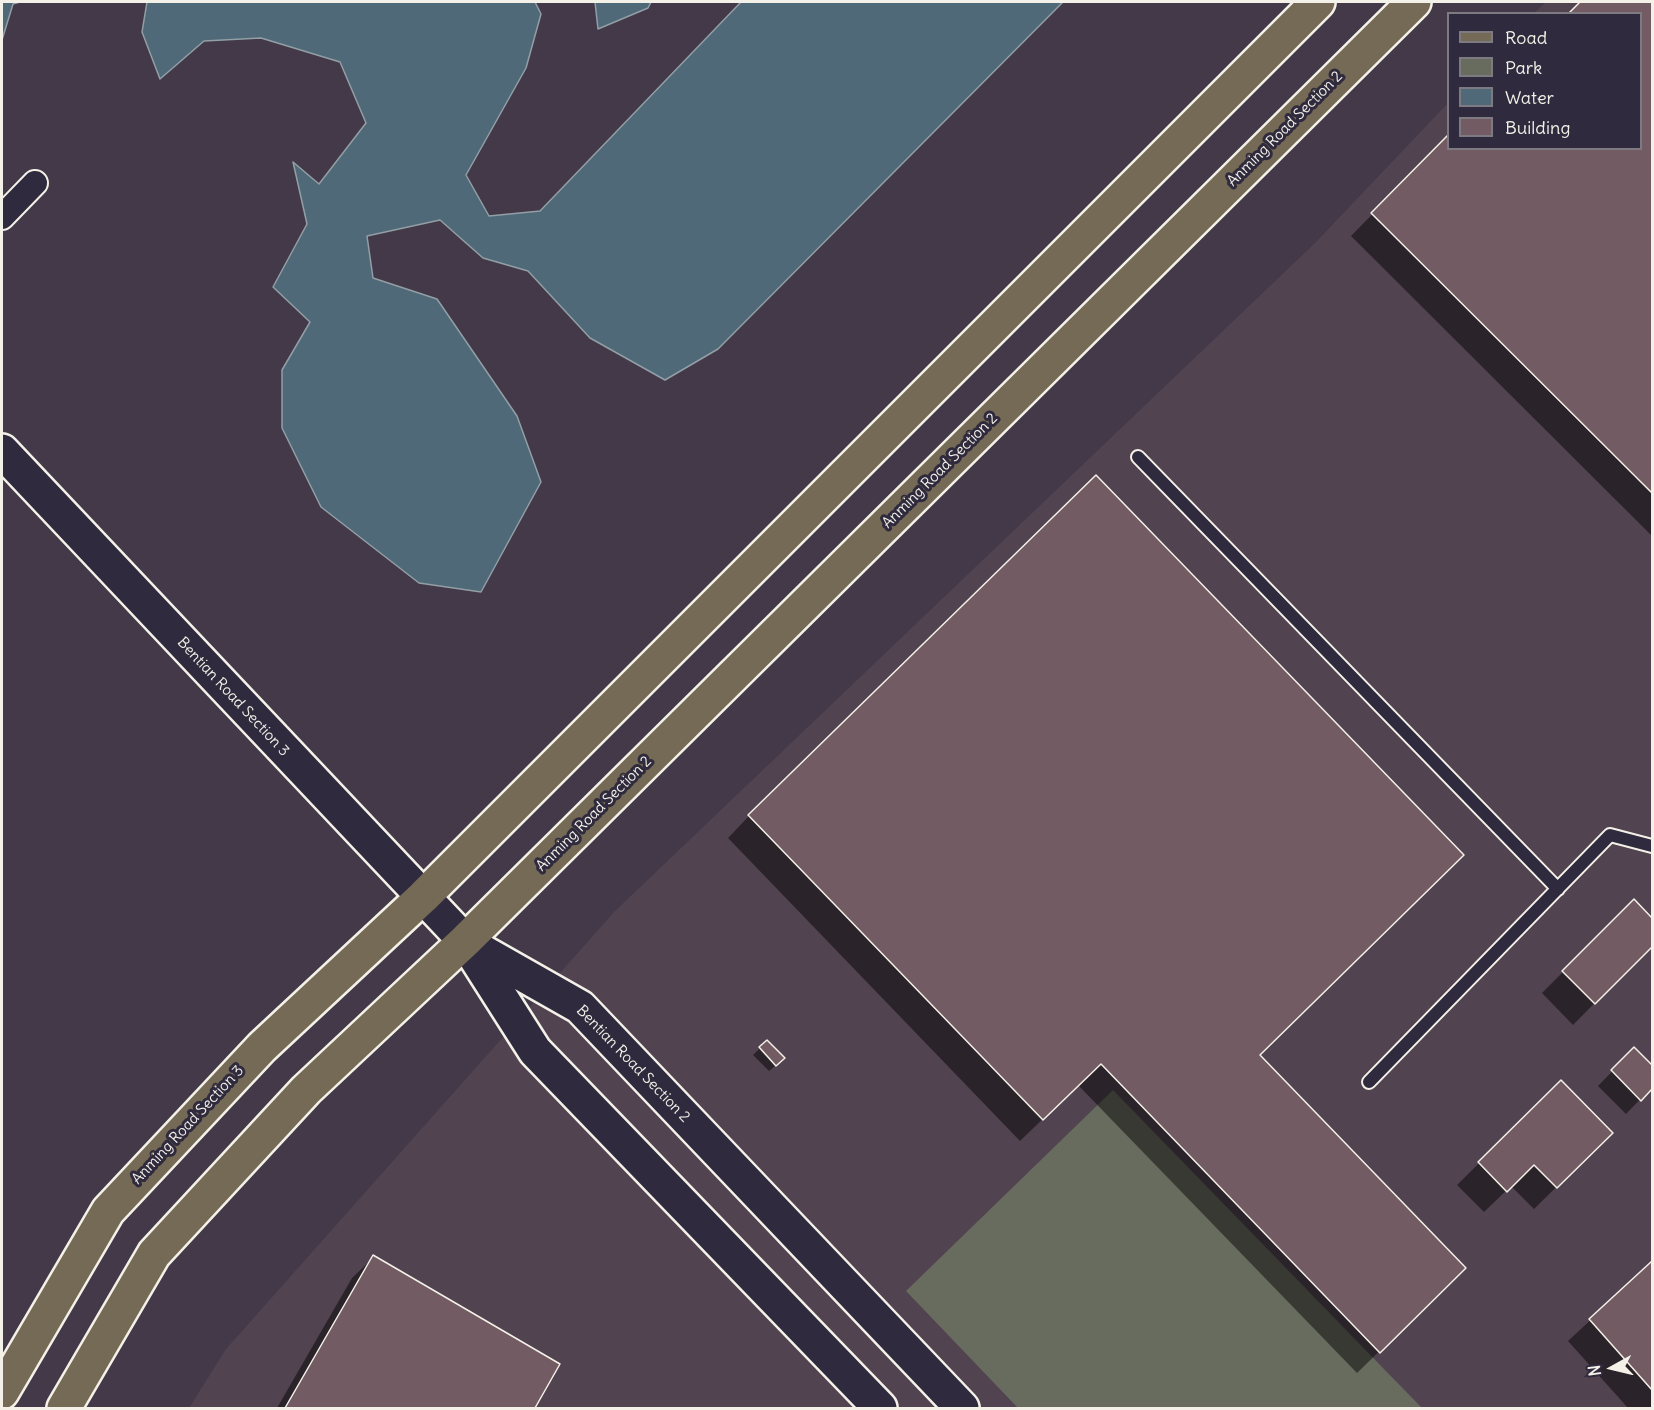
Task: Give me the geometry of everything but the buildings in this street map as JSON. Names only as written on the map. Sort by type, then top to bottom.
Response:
[{"type":"main road","points":[[423,897],[1318,2]]},
{"type":"main road","name":"Anming Road Section 2","points":[[465,941],[1414,2]]},
{"type":"main road","name":"Anming Road Section 3","points":[[2,1392],[108,1211],[262,1047],[423,897]]},
{"type":"main road","points":[[64,1408],[153,1254],[306,1090],[465,941]]},
{"type":"street","points":[[2,217],[35,183]]},
{"type":"street","name":"Bentian Road Section 3","points":[[2,451],[465,941]]},
{"type":"street","points":[[465,941],[535,1051],[880,1408]]},
{"type":"street","name":"Bentian Road Section 2","points":[[465,941],[580,1007],[962,1408]]},
{"type":"lane","points":[[1138,457],[1558,889]]},
{"type":"lane","points":[[1369,1082],[1610,836],[1653,846]]},
{"type":"shaded area","points":[[1546,2],[1652,2],[1652,1408],[189,1408],[226,1349],[615,911],[1315,243],[1447,104],[1447,150],[1642,150],[1642,12],[1535,12]]},
{"type":"green space","points":[[1113,1090],[1422,1408],[1018,1408],[906,1291]]},
{"type":"water","points":[[2,2],[20,2],[13,4],[2,40]]},
{"type":"water","points":[[147,2],[535,2],[541,14],[526,68],[466,175],[489,216],[540,211],[741,2],[1063,2],[718,349],[665,380],[590,338],[528,271],[483,258],[440,220],[367,236],[373,278],[437,299],[517,416],[541,482],[481,592],[419,583],[321,507],[282,428],[282,370],[310,322],[273,287],[307,224],[293,162],[319,184],[366,123],[340,62],[261,38],[204,41],[160,79],[142,32]]},
{"type":"water","points":[[595,2],[651,2],[648,8],[598,29]]}]
